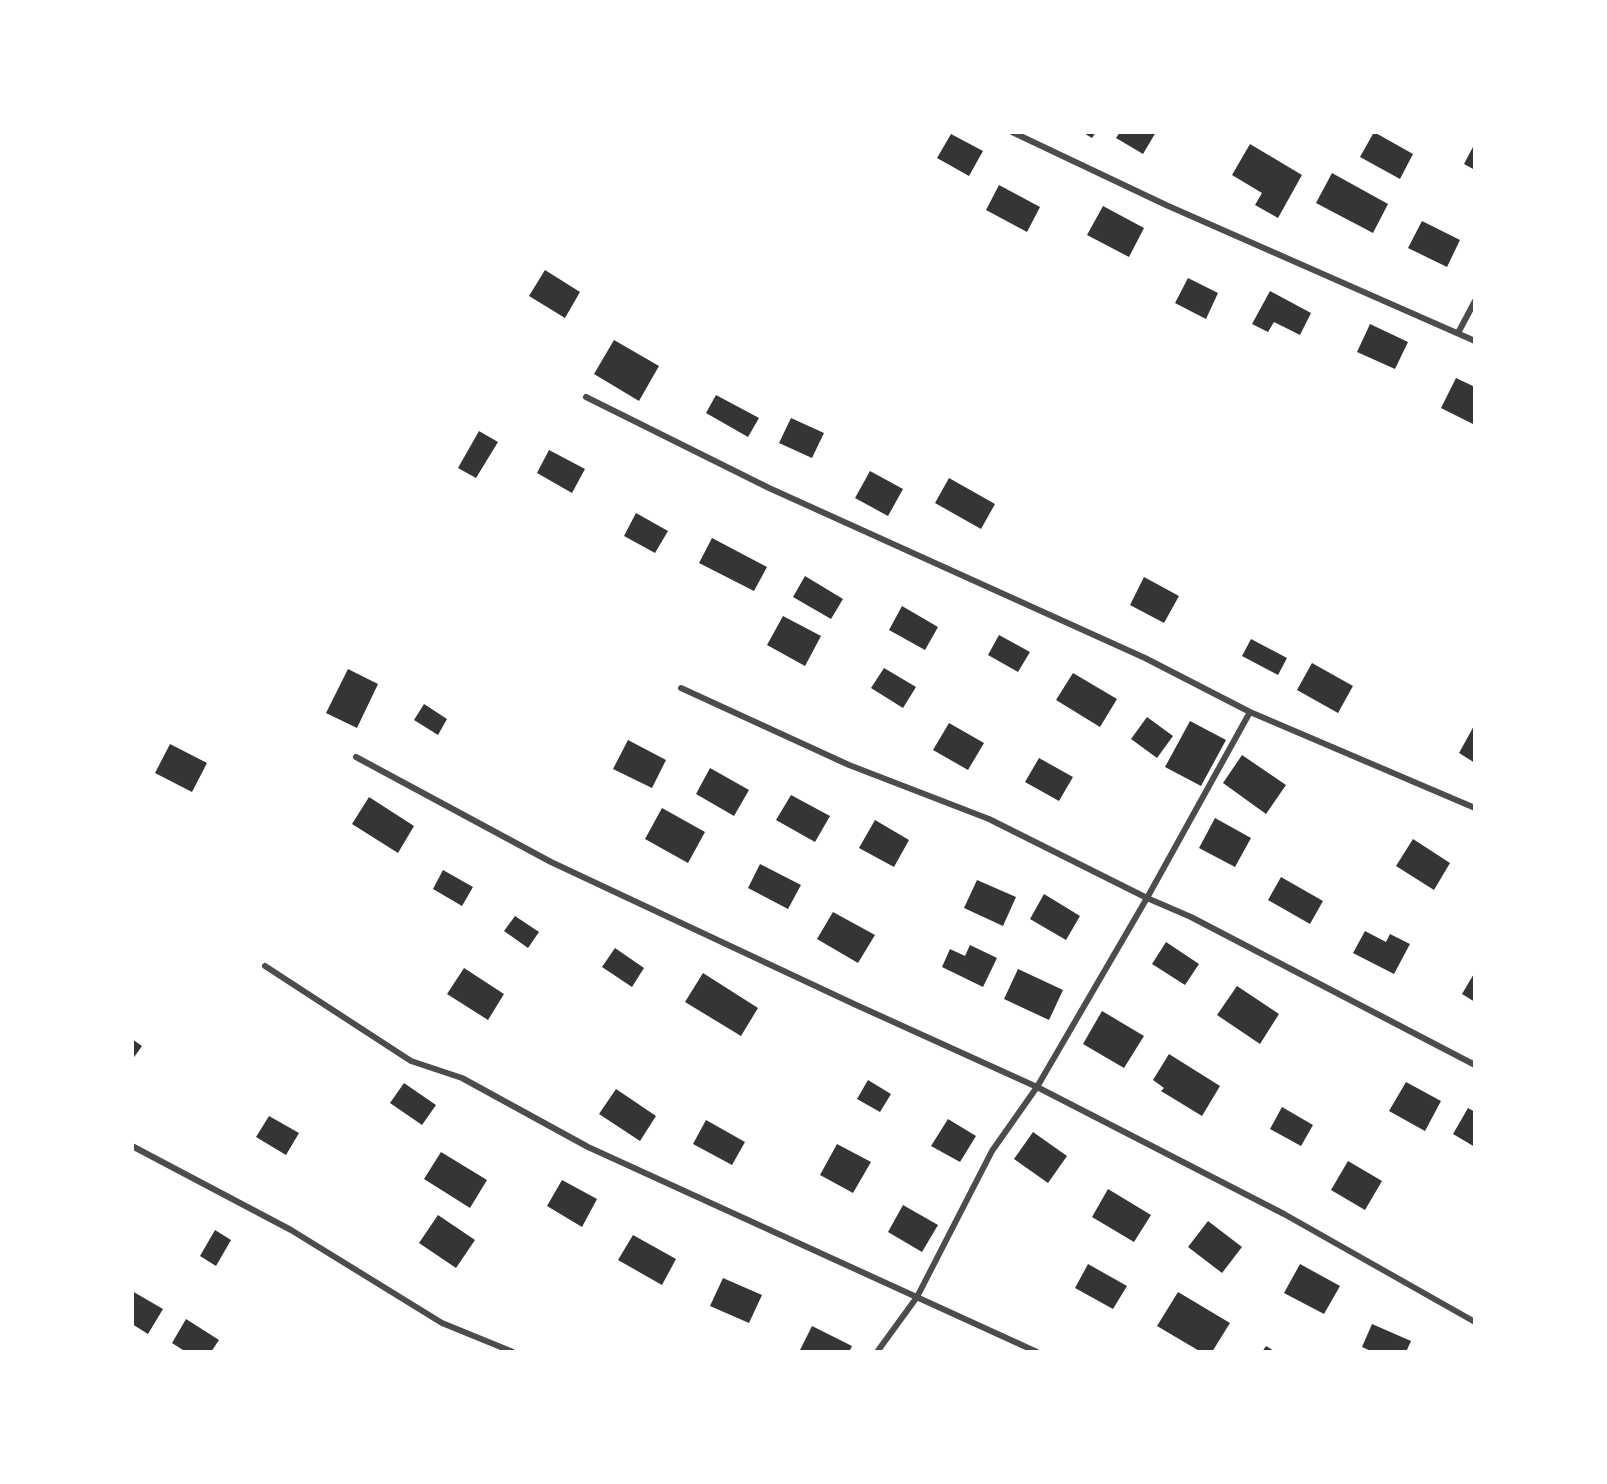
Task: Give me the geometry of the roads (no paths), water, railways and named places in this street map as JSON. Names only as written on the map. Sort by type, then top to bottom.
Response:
[{"type":"street","points":[[1012,132],[1166,205],[1475,341]]},
{"type":"street","points":[[1458,333],[1475,301]]},
{"type":"street","points":[[586,397],[769,488],[1146,658],[1250,712],[1475,808]]},
{"type":"street","points":[[681,688],[849,765],[989,819],[1147,898],[1191,917],[1475,1065]]},
{"type":"street","points":[[877,1352],[917,1297],[992,1151],[1037,1087],[1147,898],[1250,712]]},
{"type":"street","points":[[356,757],[551,862],[1037,1087],[1284,1214],[1475,1322]]},
{"type":"street","points":[[265,966],[411,1061],[462,1078],[588,1148],[1037,1352]]},
{"type":"street","points":[[132,1146],[291,1230],[442,1323],[513,1352]]}]
